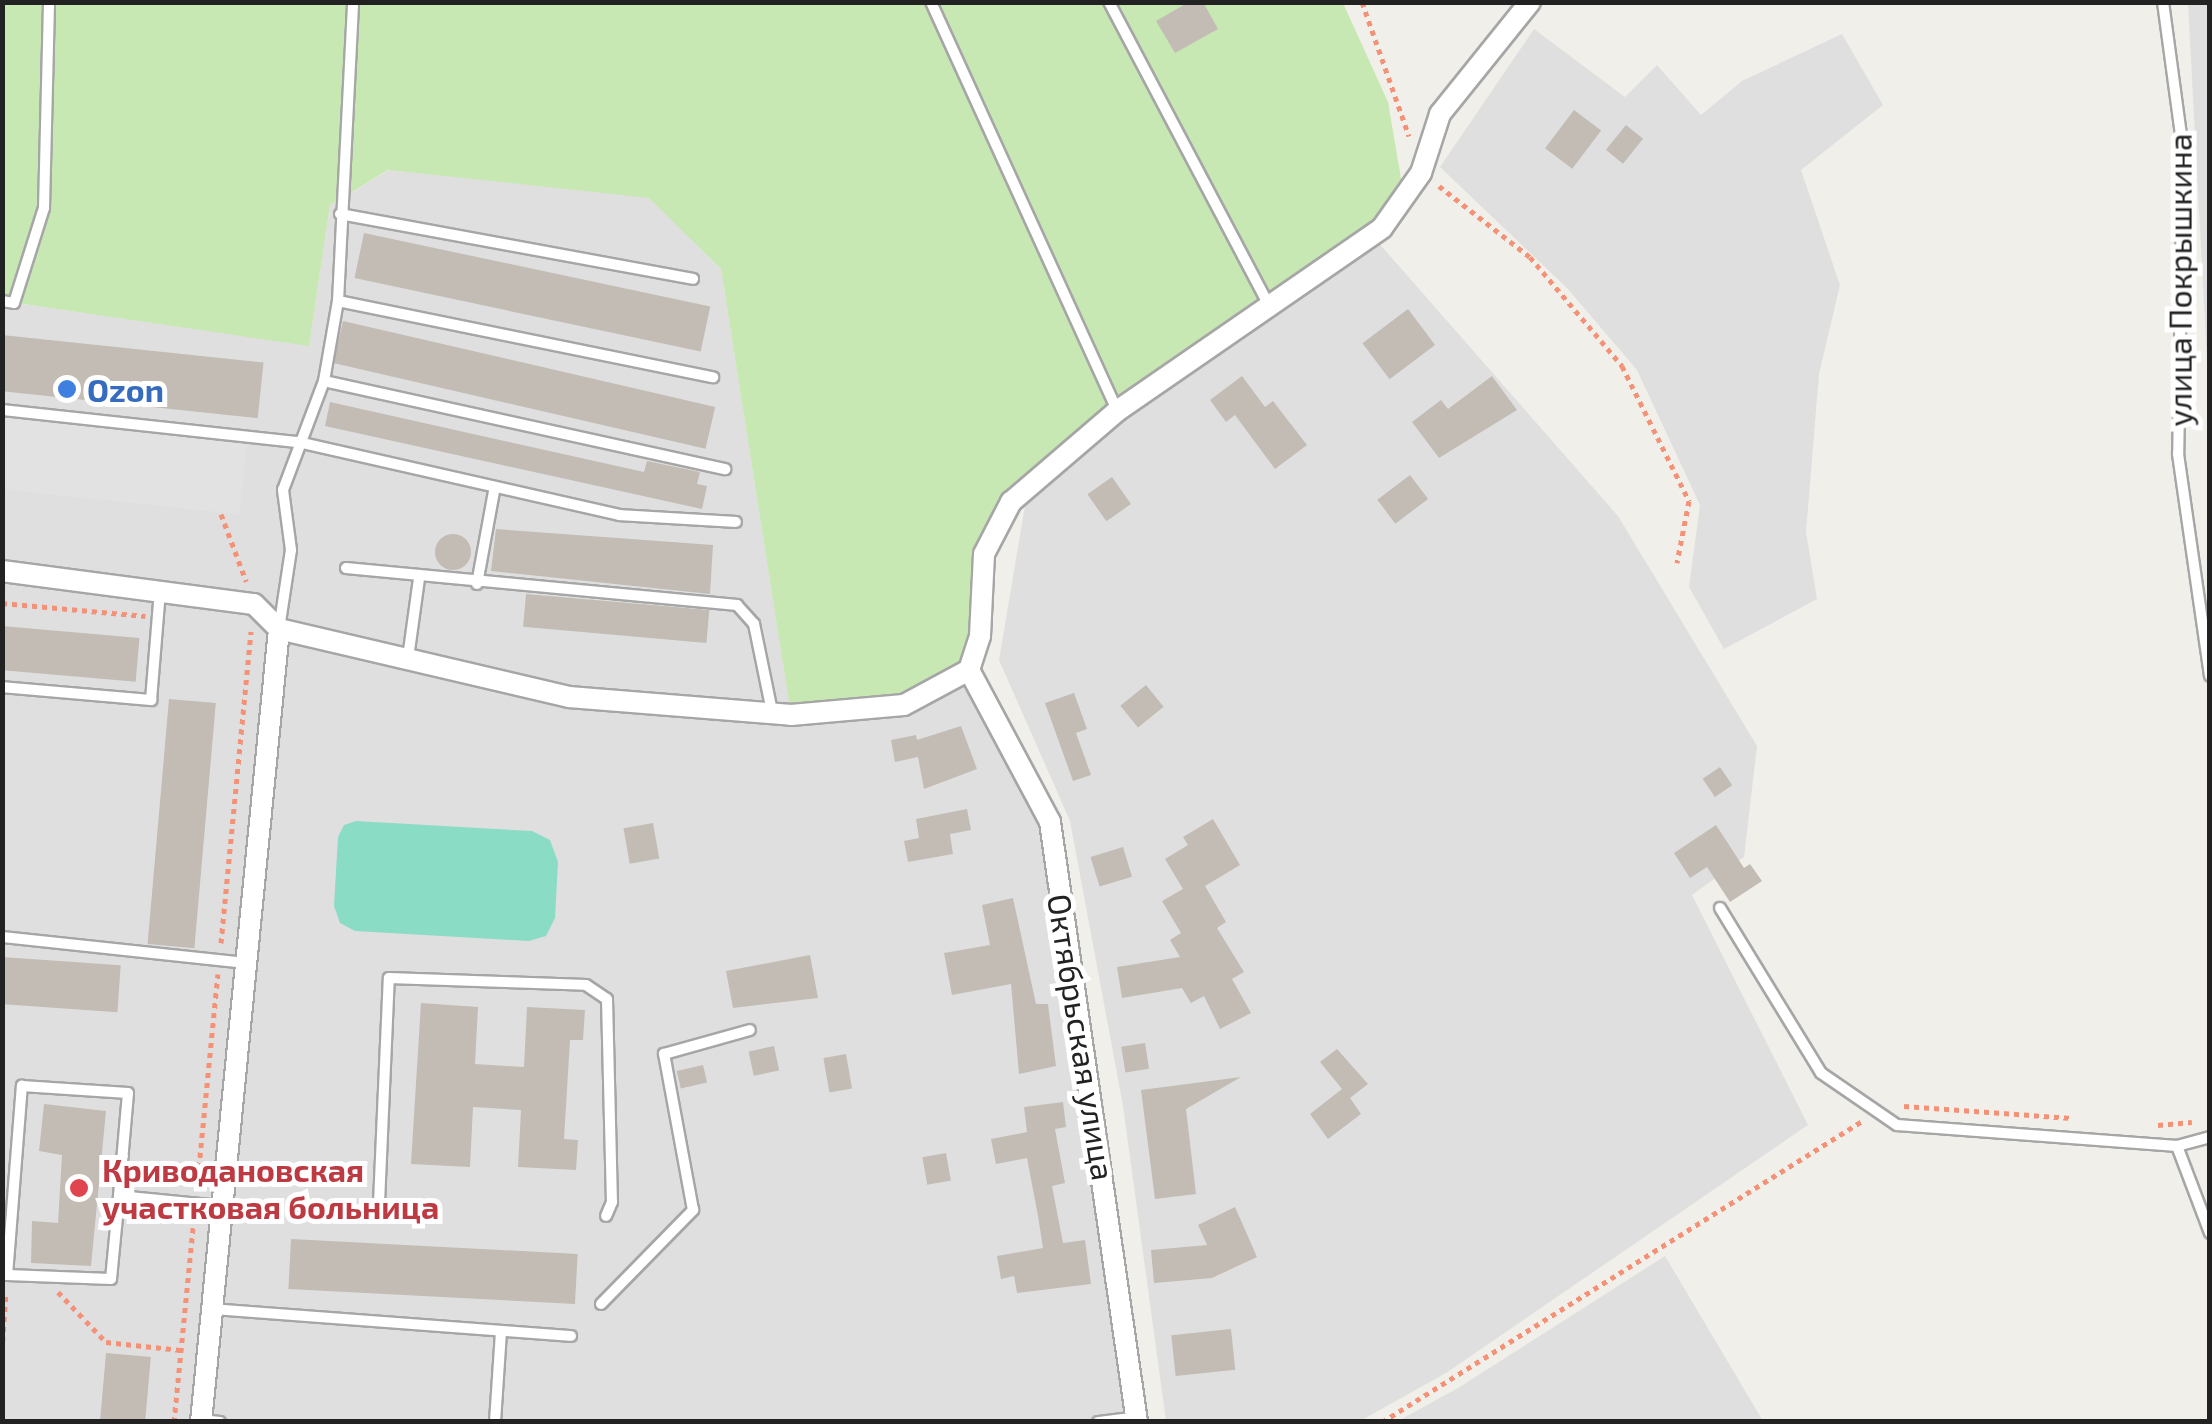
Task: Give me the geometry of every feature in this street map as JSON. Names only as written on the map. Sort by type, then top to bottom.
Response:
[{"type":"street","points":[[2,572],[254,604],[279,629],[569,698],[772,713],[904,705],[969,670],[980,636],[984,554],[1011,502],[1117,411],[1270,309],[1382,228],[1422,172],[1440,114],[1530,2]]},
{"type":"street","points":[[201,1421],[279,629]]},
{"type":"street","name":"Октябрьская улица","points":[[969,670],[1050,822],[1136,1419]]},
{"type":"lane","points":[[2,302],[14,302],[44,208],[49,2]]},
{"type":"lane","points":[[279,629],[291,550],[283,490],[324,381],[338,301],[353,2]]},
{"type":"lane","points":[[931,2],[1117,411]]},
{"type":"lane","points":[[1109,2],[1270,309]]},
{"type":"lane","name":"улица Покрышкина","points":[[2163,2],[2183,150],[2178,454],[2210,676]]},
{"type":"lane","points":[[340,214],[693,279]]},
{"type":"lane","points":[[338,301],[714,377]]},
{"type":"lane","points":[[324,381],[725,468]]},
{"type":"lane","points":[[2,410],[298,442],[494,491],[619,515],[736,522]]},
{"type":"lane","points":[[477,584],[494,491]]},
{"type":"lane","points":[[346,568],[419,579],[736,605],[754,624],[772,713]]},
{"type":"lane","points":[[408,659],[419,579]]},
{"type":"lane","points":[[2,687],[151,700],[160,590]]},
{"type":"lane","points":[[1720,908],[1820,1073],[1876,1114],[1898,1125],[2177,1146],[2210,1138]]},
{"type":"lane","points":[[2,937],[246,963]]},
{"type":"lane","points":[[379,1203],[389,978],[586,985],[607,999],[612,1202],[606,1216]]},
{"type":"lane","points":[[601,1304],[693,1210],[664,1054],[750,1030]]},
{"type":"lane","points":[[22,1086],[128,1093],[119,1196],[111,1279],[6,1275],[22,1086]]},
{"type":"lane","points":[[2177,1146],[2210,1233]]},
{"type":"lane","points":[[119,1196],[222,1206]]},
{"type":"lane","points":[[212,1309],[571,1336]]},
{"type":"lane","points":[[495,1422],[501,1332]]},
{"type":"lane","points":[[1098,1422],[1136,1419]]},
{"type":"lane","points":[[201,1421],[220,1422]]},
{"type":"path","points":[[1362,2],[1422,172],[1530,257],[1622,366],[1689,501],[1677,563]]},
{"type":"path","points":[[174,1422],[254,604],[221,514]]},
{"type":"path","points":[[2,603],[158,618]]},
{"type":"path","points":[[1382,1422],[1891,1106],[1951,1106],[2089,1120]]},
{"type":"path","points":[[2148,1126],[2210,1120]]},
{"type":"path","points":[[2,1351],[6,1275]]},
{"type":"path","points":[[42,1276],[106,1342],[181,1350]]},
{"type":"shaded area","points":[[2188,3],[2209,3],[2209,398]]},
{"type":"shaded area","points":[[1534,29],[1625,97],[1657,65],[1701,115],[1742,81],[1842,34],[1883,105],[1801,170],[1840,285],[1819,374],[1806,532],[1817,599],[1724,649],[1689,587],[1700,505],[1637,370],[1567,288],[1440,167]]},
{"type":"shaded area","points":[[389,170],[649,197],[721,269],[791,714],[969,670],[1050,822],[1137,1421],[3,1421],[2,301],[309,345],[330,205]]},
{"type":"shaded area","points":[[1377,241],[1618,516],[1757,746],[1744,857],[1692,895],[1808,1125],[1446,1373],[1360,1421],[1166,1421],[1123,1106],[1070,821],[999,660],[1027,494],[1063,451]]},
{"type":"shaded area","points":[[3,410],[248,436],[239,514],[2,489]]},
{"type":"shaded area","points":[[1665,1256],[1763,1421],[1398,1421],[1458,1388]]},
{"type":"green space","points":[[2,3],[1343,3],[1388,102],[1405,202],[1011,502],[984,554],[969,670],[904,705],[791,715],[721,269],[649,198],[388,170],[330,205],[309,346],[3,301]]},
{"type":"green space","points":[[356,821],[532,831],[550,840],[558,862],[555,918],[546,936],[529,941],[355,931],[340,923],[334,906],[338,837],[344,825]]},
{"type":"building","points":[[1189,2],[1203,2],[1218,29],[1175,53],[1156,21]]},
{"type":"building","points":[[1574,110],[1601,130],[1572,169],[1545,148]]},
{"type":"building","points":[[1626,125],[1643,139],[1623,164],[1606,150]]},
{"type":"building","points":[[364,233],[710,307],[701,352],[354,278]]},
{"type":"building","points":[[1408,309],[1435,345],[1390,379],[1362,343]]},
{"type":"building","points":[[343,321],[715,407],[706,449],[333,363]]},
{"type":"building","points":[[2,335],[264,362],[258,418],[2,391]]},
{"type":"building","points":[[1242,376],[1265,407],[1273,401],[1307,445],[1275,469],[1235,415],[1226,422],[1210,400]]},
{"type":"building","points":[[1492,376],[1517,410],[1439,458],[1412,422],[1441,400],[1448,409]]},
{"type":"building","points":[[330,402],[644,472],[647,461],[700,472],[697,484],[707,486],[702,509],[325,426]]},
{"type":"building","points":[[1410,475],[1428,499],[1395,524],[1377,500]]},
{"type":"building","points":[[1112,477],[1131,504],[1106,521],[1087,494]]},
{"type":"building","points":[[496,529],[713,545],[710,594],[491,571]]},
{"type":"building","points":[[453,534],[466,539],[471,552],[466,565],[453,570],[440,565],[435,552],[440,539]]},
{"type":"building","points":[[526,594],[709,610],[706,643],[523,627]]},
{"type":"building","points":[[2,626],[139,638],[136,682],[2,670]]},
{"type":"building","points":[[1146,685],[1164,707],[1138,728],[1120,706]]},
{"type":"building","points":[[1074,693],[1087,729],[1076,733],[1091,775],[1073,781],[1045,703]]},
{"type":"building","points":[[169,699],[216,703],[194,948],[148,944]]},
{"type":"building","points":[[961,726],[977,769],[924,789],[918,757],[895,762],[891,740],[916,735],[917,740]]},
{"type":"building","points":[[1720,767],[1732,785],[1715,797],[1703,779]]},
{"type":"building","points":[[967,809],[971,830],[950,834],[953,854],[908,862],[904,841],[919,838],[916,819]]},
{"type":"building","points":[[1213,819],[1240,865],[1205,886],[1226,922],[1217,928],[1244,972],[1232,979],[1251,1013],[1220,1029],[1204,996],[1191,1003],[1182,988],[1122,998],[1117,967],[1180,957],[1170,940],[1181,933],[1162,901],[1183,889],[1165,859],[1188,845],[1183,837]]},
{"type":"building","points":[[653,823],[659,858],[630,864],[623,828]]},
{"type":"building","points":[[1716,825],[1744,868],[1750,864],[1762,881],[1730,902],[1707,867],[1690,878],[1674,853]]},
{"type":"building","points":[[1123,847],[1132,877],[1100,887],[1090,857]]},
{"type":"building","points":[[1013,898],[1036,1004],[1048,1004],[1056,1066],[1019,1074],[1011,984],[952,995],[944,953],[990,945],[982,905]]},
{"type":"building","points":[[810,955],[818,998],[733,1008],[726,971]]},
{"type":"building","points":[[2,957],[121,965],[117,1012],[2,1004]]},
{"type":"building","points":[[421,1003],[478,1007],[475,1064],[524,1067],[527,1007],[585,1010],[583,1040],[570,1040],[564,1139],[578,1140],[576,1170],[518,1167],[521,1110],[473,1107],[470,1167],[411,1164]]},
{"type":"building","points":[[1145,1043],[1149,1069],[1125,1072],[1121,1047]]},
{"type":"building","points":[[774,1046],[779,1070],[754,1076],[749,1051]]},
{"type":"building","points":[[1337,1049],[1368,1084],[1350,1098],[1361,1114],[1328,1139],[1310,1114],[1342,1089],[1320,1062]]},
{"type":"building","points":[[846,1054],[852,1088],[829,1092],[823,1058]]},
{"type":"building","points":[[703,1065],[707,1083],[681,1089],[677,1071]]},
{"type":"building","points":[[1241,1077],[1186,1109],[1196,1194],[1155,1199],[1141,1090]]},
{"type":"building","points":[[1063,1102],[1066,1127],[1055,1129],[1065,1183],[1052,1186],[1063,1243],[1085,1240],[1091,1284],[1017,1293],[1014,1276],[1001,1279],[997,1256],[1043,1248],[1038,1216],[1027,1158],[996,1164],[991,1139],[1027,1132],[1024,1107]]},
{"type":"building","name":"Криводановская участковая больница","points":[[44,1104],[106,1111],[91,1266],[31,1263],[32,1221],[58,1223],[62,1155],[39,1151]]},
{"type":"building","points":[[946,1153],[951,1181],[927,1185],[922,1157]]},
{"type":"building","points":[[1235,1207],[1257,1257],[1212,1278],[1154,1283],[1151,1250],[1207,1245],[1198,1225]]},
{"type":"building","points":[[291,1239],[578,1254],[575,1304],[288,1289]]},
{"type":"building","points":[[1231,1329],[1235,1370],[1176,1376],[1171,1335]]},
{"type":"building","points":[[106,1353],[151,1357],[145,1422],[100,1422]]},
{"type":"place","name":"Ozon","points":[[67,389]]},
{"type":"place","name":"Криводановская участковая больница","points":[[79,1188]]}]
